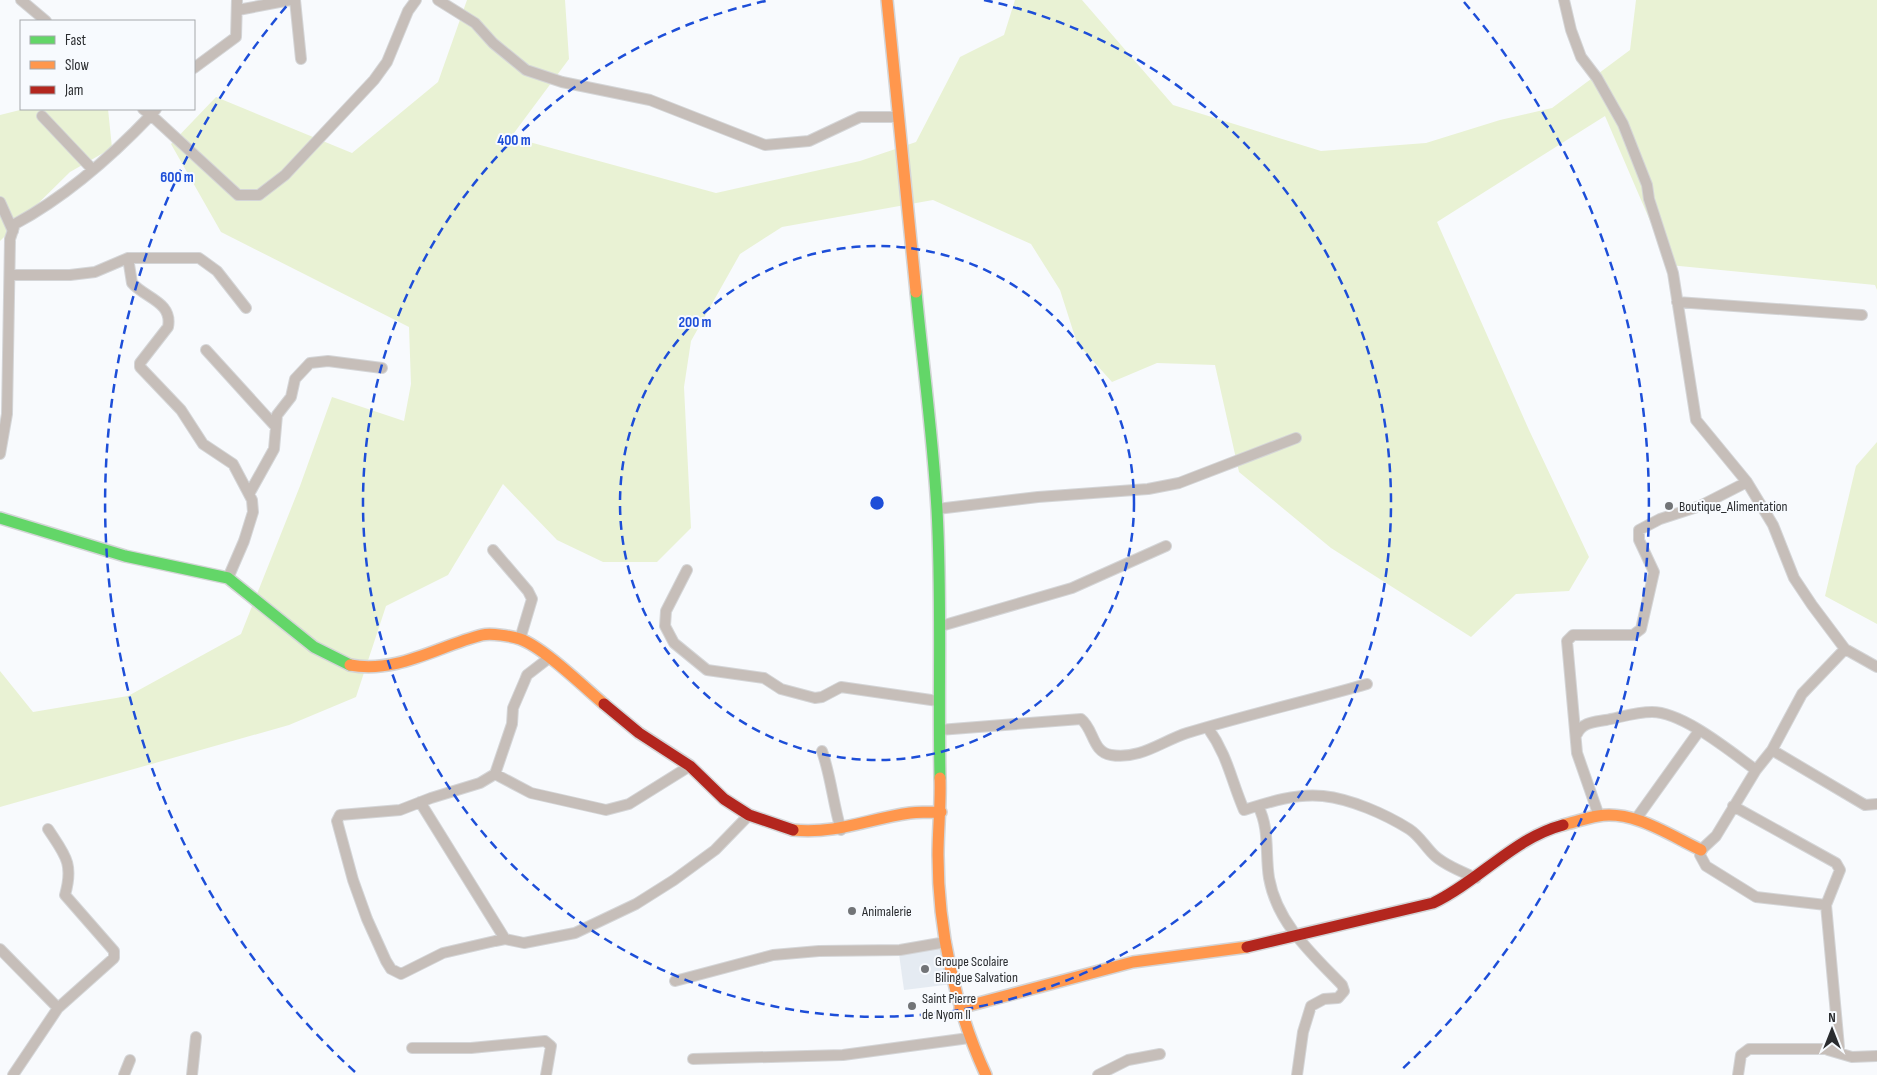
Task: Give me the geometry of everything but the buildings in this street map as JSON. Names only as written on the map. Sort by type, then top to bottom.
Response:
[{"type":"street","points":[[21,0],[45,20]]},
{"type":"street","points":[[195,67],[236,37],[238,5],[290,0]]},
{"type":"street","points":[[295,0],[301,59]]},
{"type":"street","points":[[0,454],[7,414],[11,276],[10,239],[15,224],[46,207],[114,153],[150,111],[238,195],[259,195],[285,175],[374,80],[387,62],[408,11],[416,0]]},
{"type":"street","points":[[438,0],[475,23],[493,43],[526,70],[562,82],[650,100],[765,145],[809,141],[860,117],[898,117]]},
{"type":"street","points":[[887,0],[937,509],[941,626],[938,701],[941,812],[938,855],[946,942],[960,1008],[970,1038],[986,1075]]},
{"type":"street","points":[[1564,0],[1571,30],[1581,57],[1597,78],[1623,124],[1647,185],[1649,199],[1672,273],[1696,420],[1747,482],[1773,525],[1794,578],[1845,649],[1877,667]]},
{"type":"street","points":[[42,116],[93,170]]},
{"type":"street","points":[[0,202],[13,231]]},
{"type":"street","points":[[11,276],[70,275],[95,272],[128,258],[199,258],[217,271],[246,308]]},
{"type":"street","points":[[128,258],[132,283],[160,303],[168,313],[169,320],[168,327],[142,360],[140,367],[181,410],[203,444],[233,464],[249,494],[253,512],[244,541],[228,578]]},
{"type":"street","points":[[1677,302],[1862,315]]},
{"type":"street","points":[[206,350],[276,427]]},
{"type":"street","points":[[249,494],[274,449],[277,415],[291,397],[295,379],[310,363],[328,361],[382,368]]},
{"type":"street","points":[[937,509],[1038,497],[1148,489],[1179,483],[1296,438]]},
{"type":"street","points":[[1599,816],[1576,753],[1577,734],[1567,641],[1573,635],[1633,634],[1641,629],[1654,572],[1638,540],[1639,530],[1660,518],[1700,506],[1747,482]]},
{"type":"street","points":[[0,518],[125,556],[228,578],[314,647],[351,666],[381,666],[419,658],[476,635],[493,634],[520,639],[549,658],[639,733],[690,766],[724,799],[749,815],[792,830],[814,832],[841,830],[910,813],[941,812]]},
{"type":"street","points":[[941,626],[1072,588],[1166,546]]},
{"type":"street","points":[[493,550],[528,591],[532,599],[520,639]]},
{"type":"street","points":[[687,570],[666,611],[665,626],[674,643],[707,670],[764,678],[781,689],[815,698],[822,697],[841,687],[938,701]]},
{"type":"street","points":[[1701,850],[1716,836],[1756,770],[1772,750],[1802,694],[1845,649]]},
{"type":"street","points":[[549,658],[527,675],[524,680],[513,708],[512,724],[495,774],[480,783],[400,810],[344,813],[338,817],[358,896],[386,961],[391,968],[401,974],[443,953],[505,939],[524,943],[568,936],[636,904],[716,850],[749,815]]},
{"type":"street","points":[[939,730],[1081,719],[1085,722],[1097,746],[1103,752],[1110,755],[1126,756],[1144,752],[1185,734],[1367,684]]},
{"type":"street","points":[[1577,734],[1579,729],[1588,724],[1648,712],[1668,714],[1699,731],[1756,770]]},
{"type":"street","points":[[1208,728],[1226,758],[1236,792],[1244,810],[1270,802],[1323,796],[1365,807],[1409,829],[1435,856],[1476,878]]},
{"type":"street","points":[[1636,819],[1699,731]]},
{"type":"street","points":[[1772,750],[1865,805],[1877,804]]},
{"type":"street","points":[[822,751],[831,777],[832,798],[841,830]]},
{"type":"street","points":[[495,774],[531,792],[606,810],[630,804],[690,766]]},
{"type":"street","points":[[420,802],[505,939]]},
{"type":"street","points":[[1258,806],[1265,823],[1271,888],[1295,935],[1342,985],[1344,991],[1338,998],[1324,999],[1311,1006],[1303,1032],[1297,1075]]},
{"type":"street","points":[[1734,806],[1836,863],[1839,867],[1839,875],[1826,905],[1839,1047],[1827,1050],[1749,1049],[1741,1055],[1738,1075]]},
{"type":"street","points":[[960,1008],[1133,962],[1263,945],[1295,935],[1433,903],[1476,878],[1524,842],[1548,829],[1599,816],[1623,816],[1636,819],[1701,850]]},
{"type":"street","points":[[13,1075],[58,1008],[112,961],[114,954],[65,895],[70,877],[69,862],[48,830]]},
{"type":"street","points":[[1701,850],[1702,862],[1706,866],[1756,897],[1826,905]]},
{"type":"street","points":[[675,981],[773,955],[819,951],[900,950],[946,942]]},
{"type":"street","points":[[0,949],[58,1008]]},
{"type":"street","points":[[192,1075],[196,1037]]},
{"type":"street","points":[[693,1059],[843,1055],[970,1038]]},
{"type":"street","points":[[412,1048],[471,1048],[544,1041],[550,1046],[546,1075]]},
{"type":"street","points":[[1827,1050],[1852,1057],[1877,1056]]},
{"type":"street","points":[[1098,1075],[1128,1060],[1160,1054]]},
{"type":"street","points":[[124,1075],[130,1060]]},
{"type":"shaded area","name":"Groupe Scolaire Bilingue Salvation","points":[[944,948],[953,984],[904,990],[899,954]]},
{"type":"green space","points":[[467,0],[565,0],[569,59],[511,137],[716,193],[860,161],[916,142],[960,57],[1004,35],[1015,0],[1082,0],[1173,105],[1321,151],[1426,143],[1500,120],[1552,108],[1630,50],[1636,0],[1877,0],[1877,290],[1875,285],[1669,265],[1605,116],[1437,222],[1529,430],[1589,557],[1569,591],[1516,594],[1471,637],[1331,548],[1239,472],[1215,365],[1157,363],[1112,382],[1077,343],[1060,290],[1031,244],[933,200],[782,227],[740,254],[691,341],[684,387],[691,528],[657,562],[603,562],[557,540],[503,484],[448,575],[386,606],[356,697],[289,725],[0,807],[0,671],[33,712],[128,696],[241,634],[300,486],[332,397],[404,421],[411,384],[409,327],[221,232],[171,144],[216,97],[352,153],[438,82]]},
{"type":"green space","points":[[20,110],[108,110],[112,148],[70,172],[0,241],[0,115]]},
{"type":"green space","points":[[1877,442],[1877,624],[1825,596],[1856,466]]},
{"type":"traffic: fast","points":[[916,292],[937,510],[940,778]]},
{"type":"traffic: fast","points":[[0,518],[125,556],[228,578],[314,647],[350,665]]},
{"type":"traffic: slow","points":[[887,0],[916,292]]},
{"type":"traffic: slow","points":[[350,665],[384,666],[417,658],[482,635],[506,636],[520,639],[540,650],[604,704]]},
{"type":"traffic: slow","points":[[940,778],[938,855],[941,912],[945,940],[950,968],[965,1023],[986,1075]]},
{"type":"traffic: slow","points":[[793,830],[825,830],[910,813],[941,812]]},
{"type":"traffic: slow","points":[[1563,825],[1598,816],[1625,817],[1651,825],[1701,850]]},
{"type":"traffic: slow","points":[[960,1008],[1133,962],[1247,947]]},
{"type":"traffic: jam","points":[[604,704],[639,733],[690,766],[724,799],[749,815],[793,830]]},
{"type":"traffic: jam","points":[[1247,947],[1433,903],[1450,894],[1528,840],[1545,831],[1563,825]]},
{"type":"place","name":"Boutique_Alimentation","points":[[1669,506]]},
{"type":"place","name":"Animalerie","points":[[852,911]]},
{"type":"place","name":"Groupe Scolaire Bilingue Salvation","points":[[925,969]]},
{"type":"place","name":"Saint Pierre de Nyom II","points":[[912,1006]]}]
